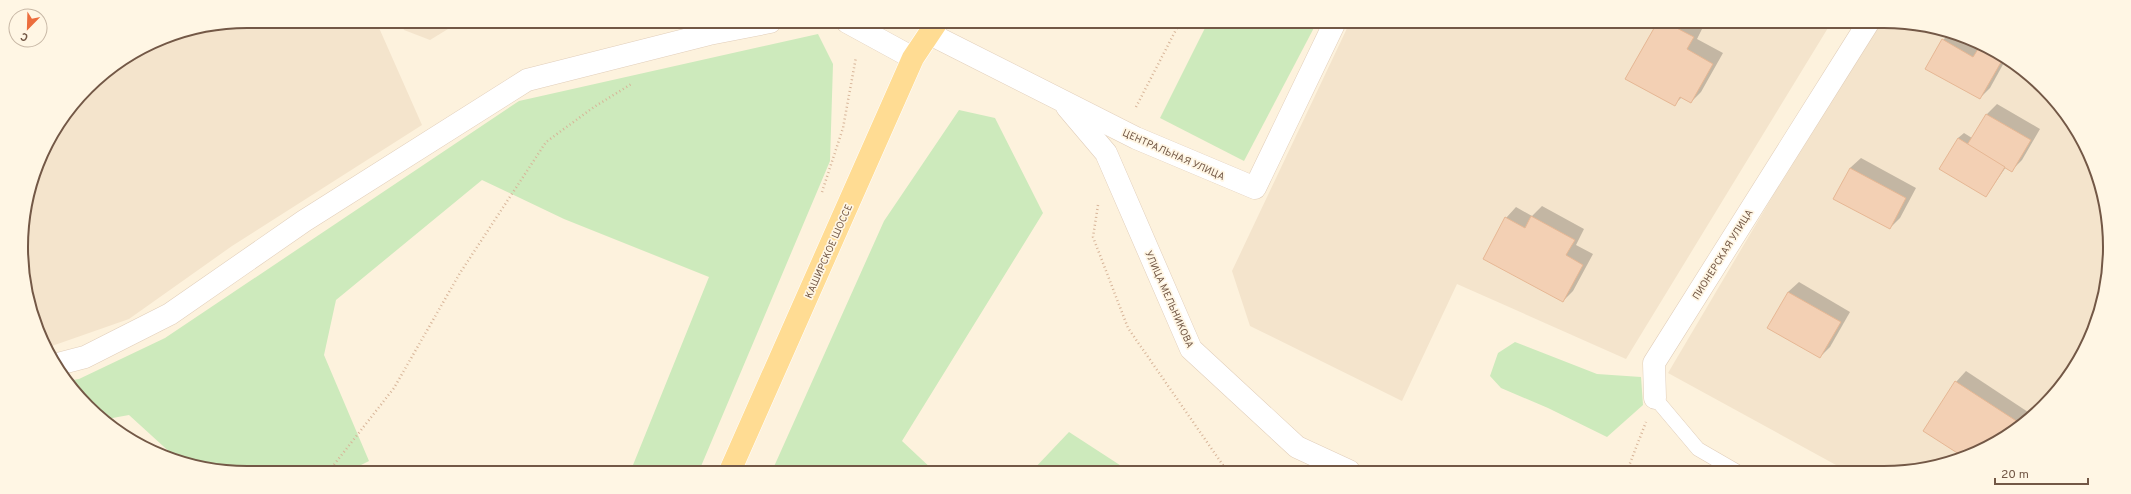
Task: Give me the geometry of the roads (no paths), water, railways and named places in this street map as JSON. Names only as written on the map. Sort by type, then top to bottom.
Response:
[{"type":"main road","name":"КАШИРСКОЕ ШОССЕ","points":[[732,466],[913,58],[933,28]]},
{"type":"street","points":[[61,363],[85,357],[170,314],[304,221],[528,80],[709,34],[740,28]]},
{"type":"street","points":[[858,28],[913,58]]},
{"type":"street","name":"ЦЕНТРАЛЬНАЯ УЛИЦА","points":[[937,28],[1060,99],[1136,138],[1255,188],[1332,28]]},
{"type":"street","name":"ПИОНЕРСКАЯ УЛИЦА","points":[[1655,398],[1654,363],[1865,28]]},
{"type":"street","name":"УЛИЦА МЕЛЬНИКОВА","points":[[1060,99],[1106,153],[1191,349],[1297,447],[1338,466]]},
{"type":"lane","points":[[1655,398],[1698,449],[1727,466]]}]
